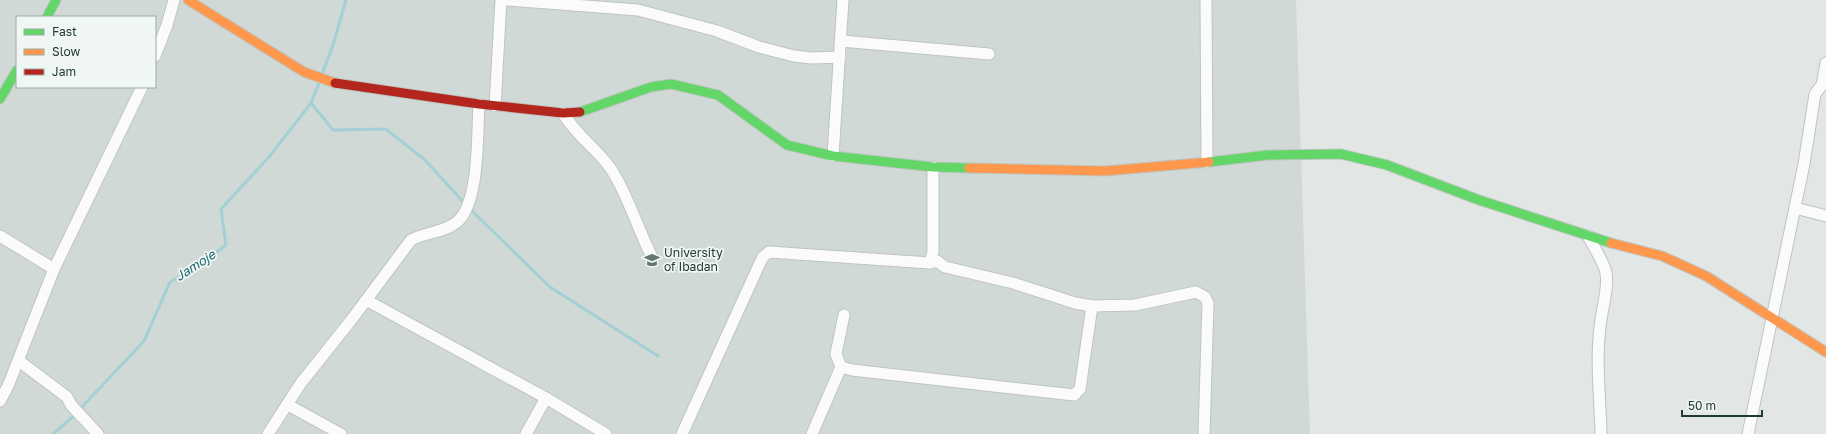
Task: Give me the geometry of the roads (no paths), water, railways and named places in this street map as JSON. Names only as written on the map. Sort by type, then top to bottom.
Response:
[{"type":"street","points":[[48,16],[56,0]]},
{"type":"street","points":[[156,53],[167,25],[174,0]]},
{"type":"street","points":[[188,0],[304,72],[328,82],[479,104],[563,113],[577,113],[607,104],[651,87],[671,84],[718,95],[787,145],[833,156],[933,167],[1104,171],[1207,162],[1268,154],[1340,154],[1387,165],[1479,200],[1588,236],[1662,256],[1706,276],[1826,352]]},
{"type":"street","points":[[496,106],[501,0]]},
{"type":"street","points":[[507,0],[638,10],[716,31],[759,47],[794,56],[812,58],[840,58]]},
{"type":"street","points":[[833,156],[843,0]]},
{"type":"street","points":[[1206,0],[1207,162]]},
{"type":"street","points":[[841,41],[989,54]]},
{"type":"street","points":[[1748,434],[1804,164],[1815,94],[1824,85],[1826,63]]},
{"type":"street","points":[[0,99],[16,72]]},
{"type":"street","points":[[0,401],[19,361],[54,269],[142,88]]},
{"type":"street","points":[[268,434],[301,383],[411,240],[422,234],[442,230],[456,223],[467,210],[472,198],[479,104]]},
{"type":"street","points":[[563,113],[571,126],[595,148],[611,168],[651,255]]},
{"type":"street","points":[[930,263],[934,252],[933,167]]},
{"type":"street","points":[[1795,208],[1826,216]]},
{"type":"street","points":[[0,236],[54,269]]},
{"type":"street","points":[[1588,236],[1606,269],[1606,280],[1598,330],[1597,365],[1600,391],[1601,434]]},
{"type":"street","points":[[682,434],[759,265],[763,257],[769,252],[930,263],[937,261],[945,267],[1013,284],[1075,303],[1092,306],[1135,305],[1196,292],[1205,297],[1208,303],[1204,434]]},
{"type":"street","points":[[366,300],[546,398],[606,434]]},
{"type":"street","points":[[841,367],[852,370],[1074,395],[1080,389],[1092,306]]},
{"type":"street","points":[[812,434],[841,367],[836,354],[844,315]]},
{"type":"street","points":[[19,361],[67,397],[71,406],[98,434]]},
{"type":"street","points":[[526,434],[546,398]]},
{"type":"street","points":[[288,405],[342,434]]},
{"type":"waterway","name":"Jamoje","points":[[322,74],[333,45],[346,0]]},
{"type":"waterway","name":"Jamoje","points":[[79,410],[144,341],[170,282],[198,266],[226,245],[221,209],[269,157],[311,103],[319,83]]},
{"type":"waterway","points":[[311,103],[333,130],[386,129],[425,160],[466,205]]},
{"type":"waterway","points":[[470,209],[550,287],[658,356]]},
{"type":"waterway","name":"Jamoje","points":[[53,434],[76,414]]},
{"type":"place","name":"University of Ibadan","points":[[652,260]]}]
